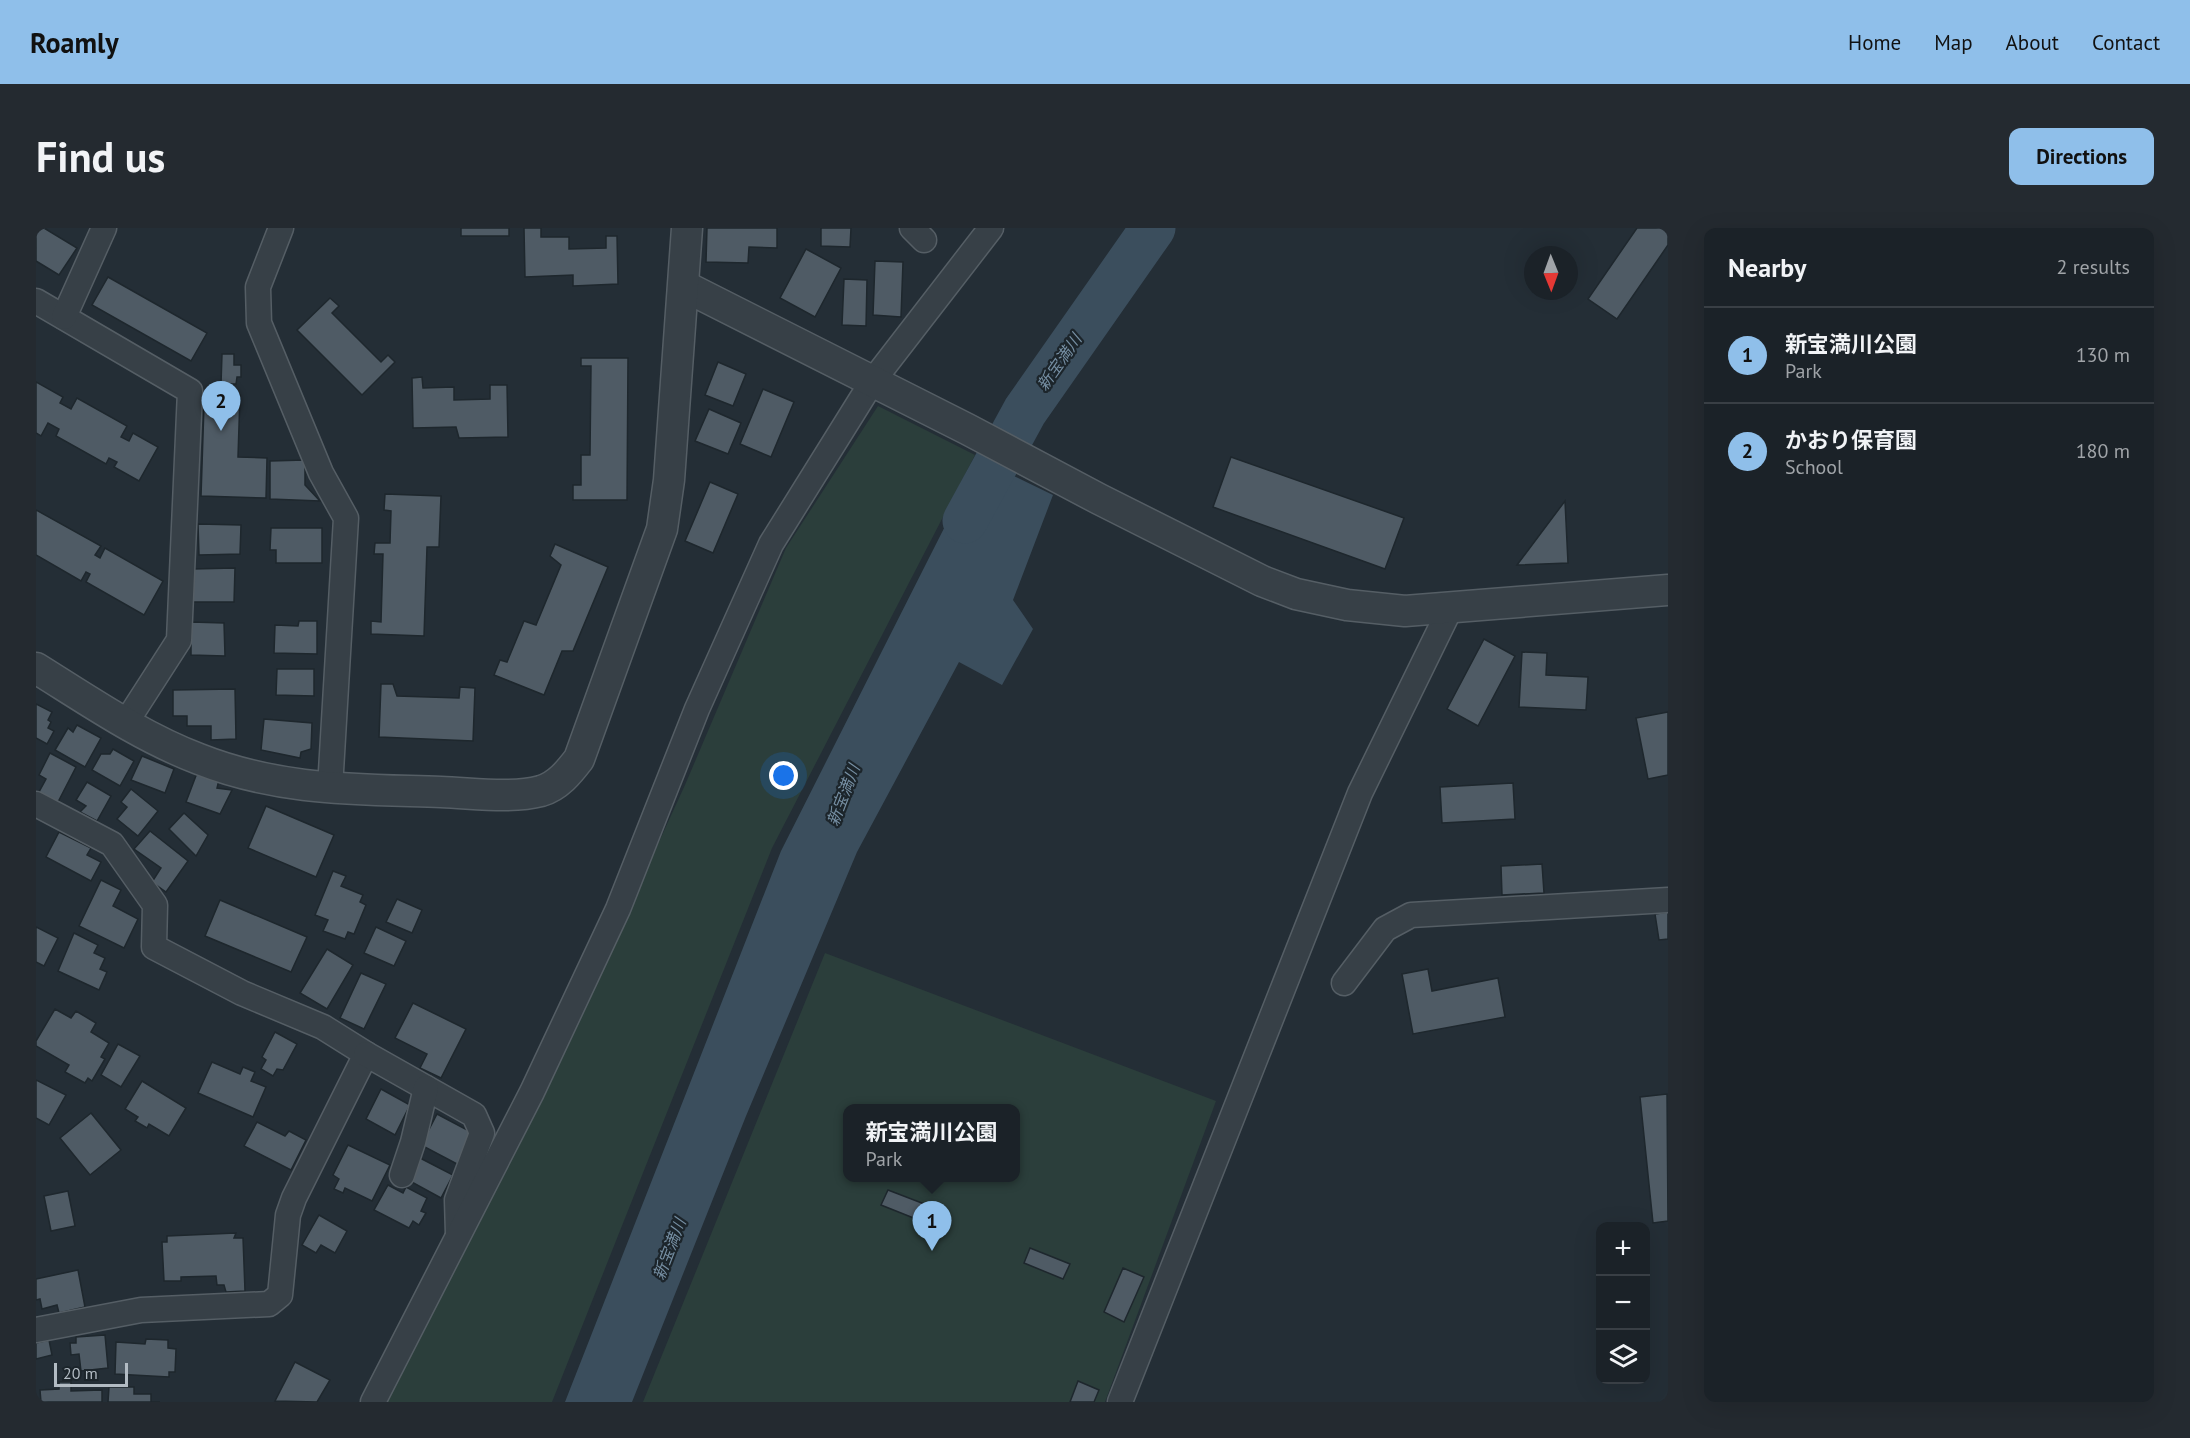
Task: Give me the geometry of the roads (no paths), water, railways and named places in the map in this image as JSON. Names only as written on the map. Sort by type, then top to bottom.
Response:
[{"type":"street","points":[[64,317],[104,228]]},
{"type":"street","points":[[281,228],[258,287],[259,323],[321,473],[346,518],[330,788]]},
{"type":"street","points":[[36,668],[125,724],[199,759],[259,778],[308,788],[509,794],[543,790],[565,778],[579,759],[662,530],[669,480],[687,228]]},
{"type":"street","points":[[373,1402],[532,1092],[618,909],[697,709],[771,544],[872,382],[991,228]]},
{"type":"street","points":[[684,286],[967,429],[1099,499],[1262,581],[1296,594],[1347,605],[1405,611],[1668,590]]},
{"type":"street","points":[[36,301],[189,391],[179,640],[125,724]]},
{"type":"street","points":[[1120,1402],[1360,794],[1450,609]]},
{"type":"street","points":[[36,804],[112,844],[155,905],[154,947],[242,993],[323,1027],[474,1115],[482,1133],[457,1200],[459,1236]]},
{"type":"street","points":[[1344,983],[1385,929],[1411,915],[1668,900]]},
{"type":"street","points":[[36,1330],[141,1310],[269,1304],[280,1295],[288,1215],[294,1198],[366,1054]]},
{"type":"street","points":[[402,1175],[413,1142],[426,1088]]},
{"type":"water","points":[[979,459],[1053,495],[1013,600],[1033,629],[1002,685],[959,662],[857,852],[746,1116],[632,1402],[565,1402],[781,851]]},
{"type":"waterway","name":"新宝満川","points":[[965,521],[1025,411],[1153,228]]},
{"type":"place","name":"かおり保育園","points":[[221,431]]},
{"type":"place","name":"新宝満川公園","points":[[932,1251]]}]
